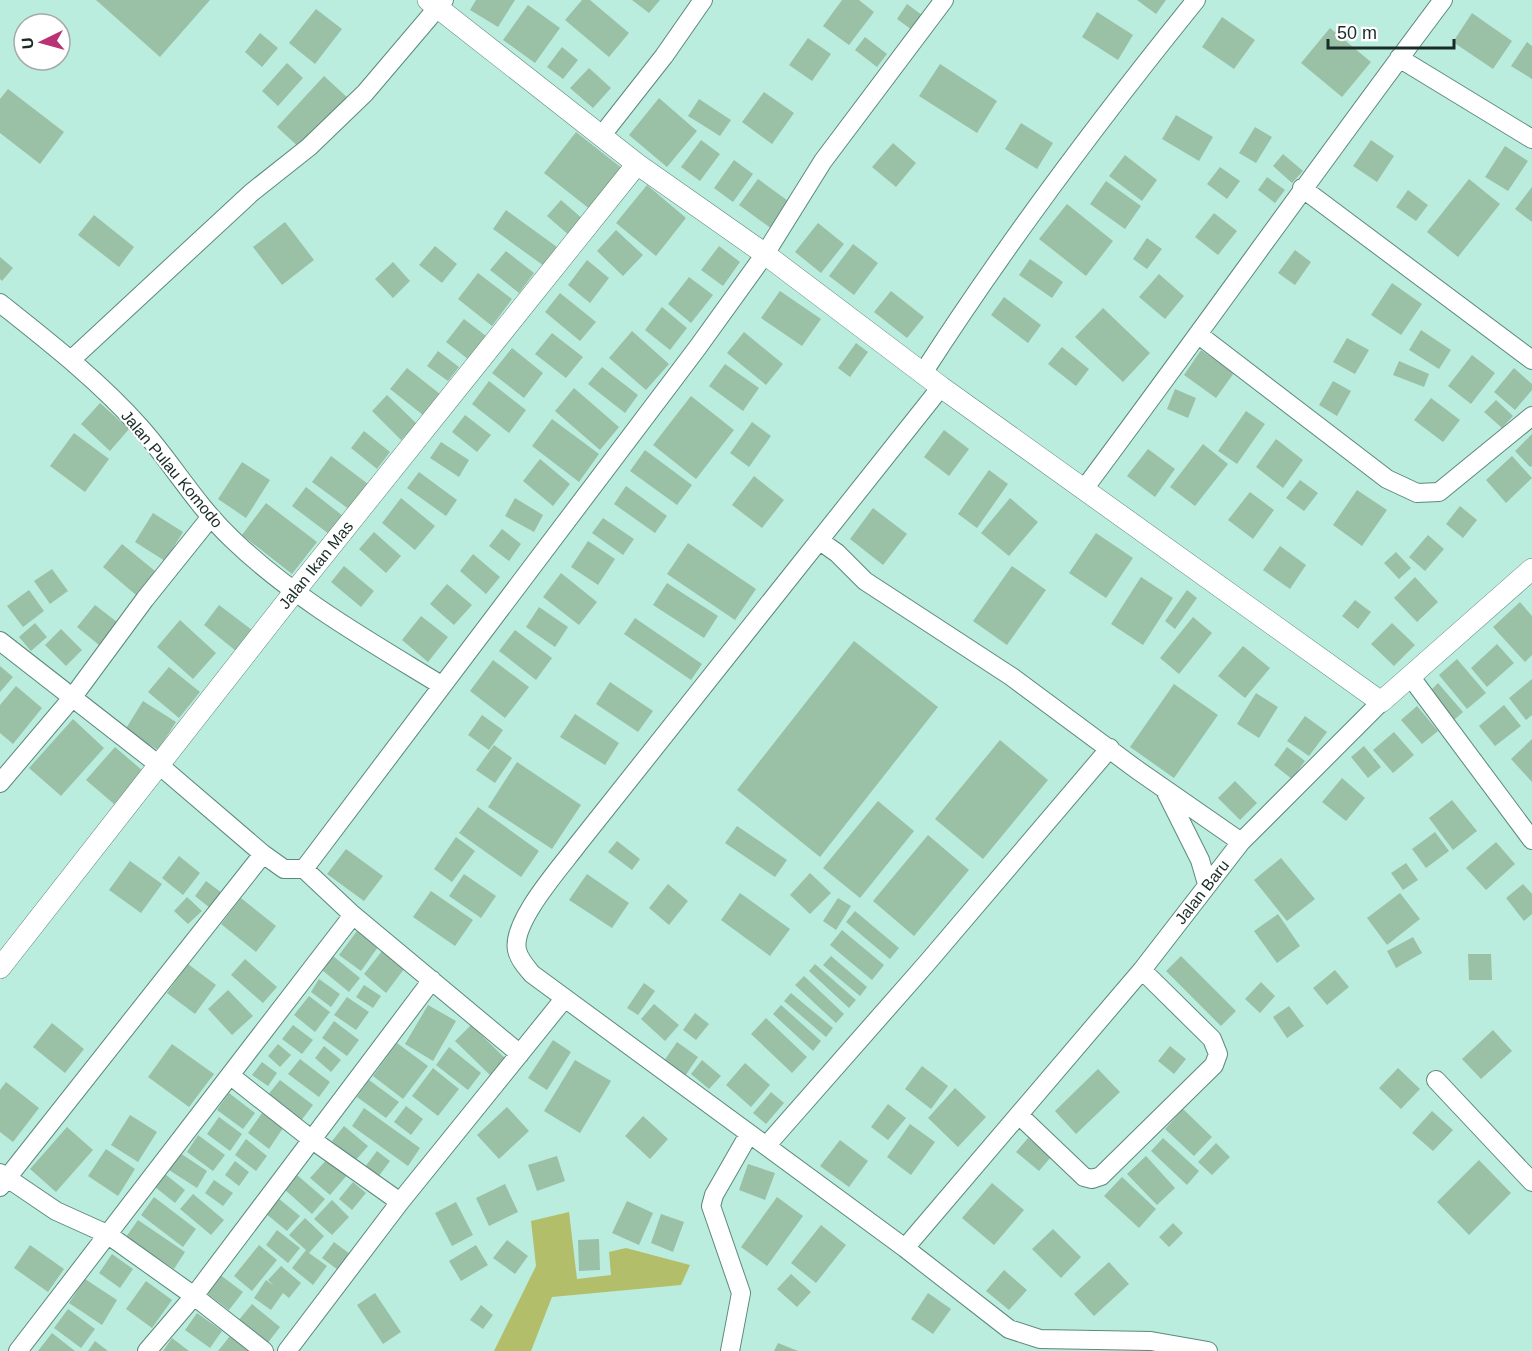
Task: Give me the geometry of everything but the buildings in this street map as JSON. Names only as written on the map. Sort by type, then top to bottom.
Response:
[{"type":"street","points":[[602,135],[664,56],[703,0]]},
{"type":"street","points":[[304,869],[698,347],[765,254],[823,161],[944,0]]},
{"type":"street","points":[[923,373],[976,290],[1108,110],[1196,0]]},
{"type":"street","points":[[1084,489],[1199,335],[1302,188],[1443,0]]},
{"type":"street","points":[[72,359],[251,193],[309,147],[365,93],[437,2],[637,164],[765,254],[941,387],[1381,702]]},
{"type":"street","points":[[1399,58],[1532,139]]},
{"type":"street","name":"Jalan Ikan Mas","points":[[0,968],[295,591],[637,164]]},
{"type":"street","points":[[1302,188],[1532,360]]},
{"type":"street","name":"Jalan Pulau Komodo","points":[[0,303],[72,359],[145,432],[191,496],[233,541],[295,591],[441,685]]},
{"type":"street","points":[[1199,335],[1387,479],[1417,493],[1439,492],[1532,416]]},
{"type":"street","points":[[941,387],[578,844],[525,917],[517,936],[517,950],[524,965],[564,999],[767,1145],[1009,1329],[1040,1340],[1151,1341],[1208,1351]]},
{"type":"street","points":[[0,783],[72,698],[145,599],[210,518]]},
{"type":"street","points":[[820,541],[865,581],[1012,677],[1165,790],[1241,842]]},
{"type":"street","name":"Jalan Baru","points":[[905,1248],[1020,1116],[1142,970],[1241,842],[1381,702],[1532,568]]},
{"type":"street","points":[[0,641],[159,765],[263,854],[284,869],[304,869],[353,915],[520,1054]]},
{"type":"street","points":[[1410,676],[1532,840]]},
{"type":"street","points":[[767,1145],[927,963],[1110,748]]},
{"type":"street","points":[[1165,790],[1200,860],[1207,884]]},
{"type":"street","points":[[263,854],[2,1179],[72,1220],[107,1234],[194,1296],[264,1351]]},
{"type":"street","points":[[18,1351],[353,915]]},
{"type":"street","points":[[1020,1116],[1084,1177],[1092,1179],[1101,1176],[1214,1065],[1218,1054],[1212,1039],[1142,970]]},
{"type":"street","points":[[147,1351],[194,1296],[432,980]]},
{"type":"street","points":[[288,1351],[400,1202],[564,999]]},
{"type":"street","points":[[231,1076],[311,1139],[400,1202]]},
{"type":"street","points":[[1436,1080],[1532,1182]]},
{"type":"street","points":[[730,1351],[741,1293],[711,1206],[714,1195],[749,1134]]},
{"type":"green space","points":[[569,1212],[577,1279],[611,1275],[609,1252],[626,1248],[690,1265],[681,1285],[552,1297],[531,1351],[494,1351],[536,1266],[531,1221]]}]
